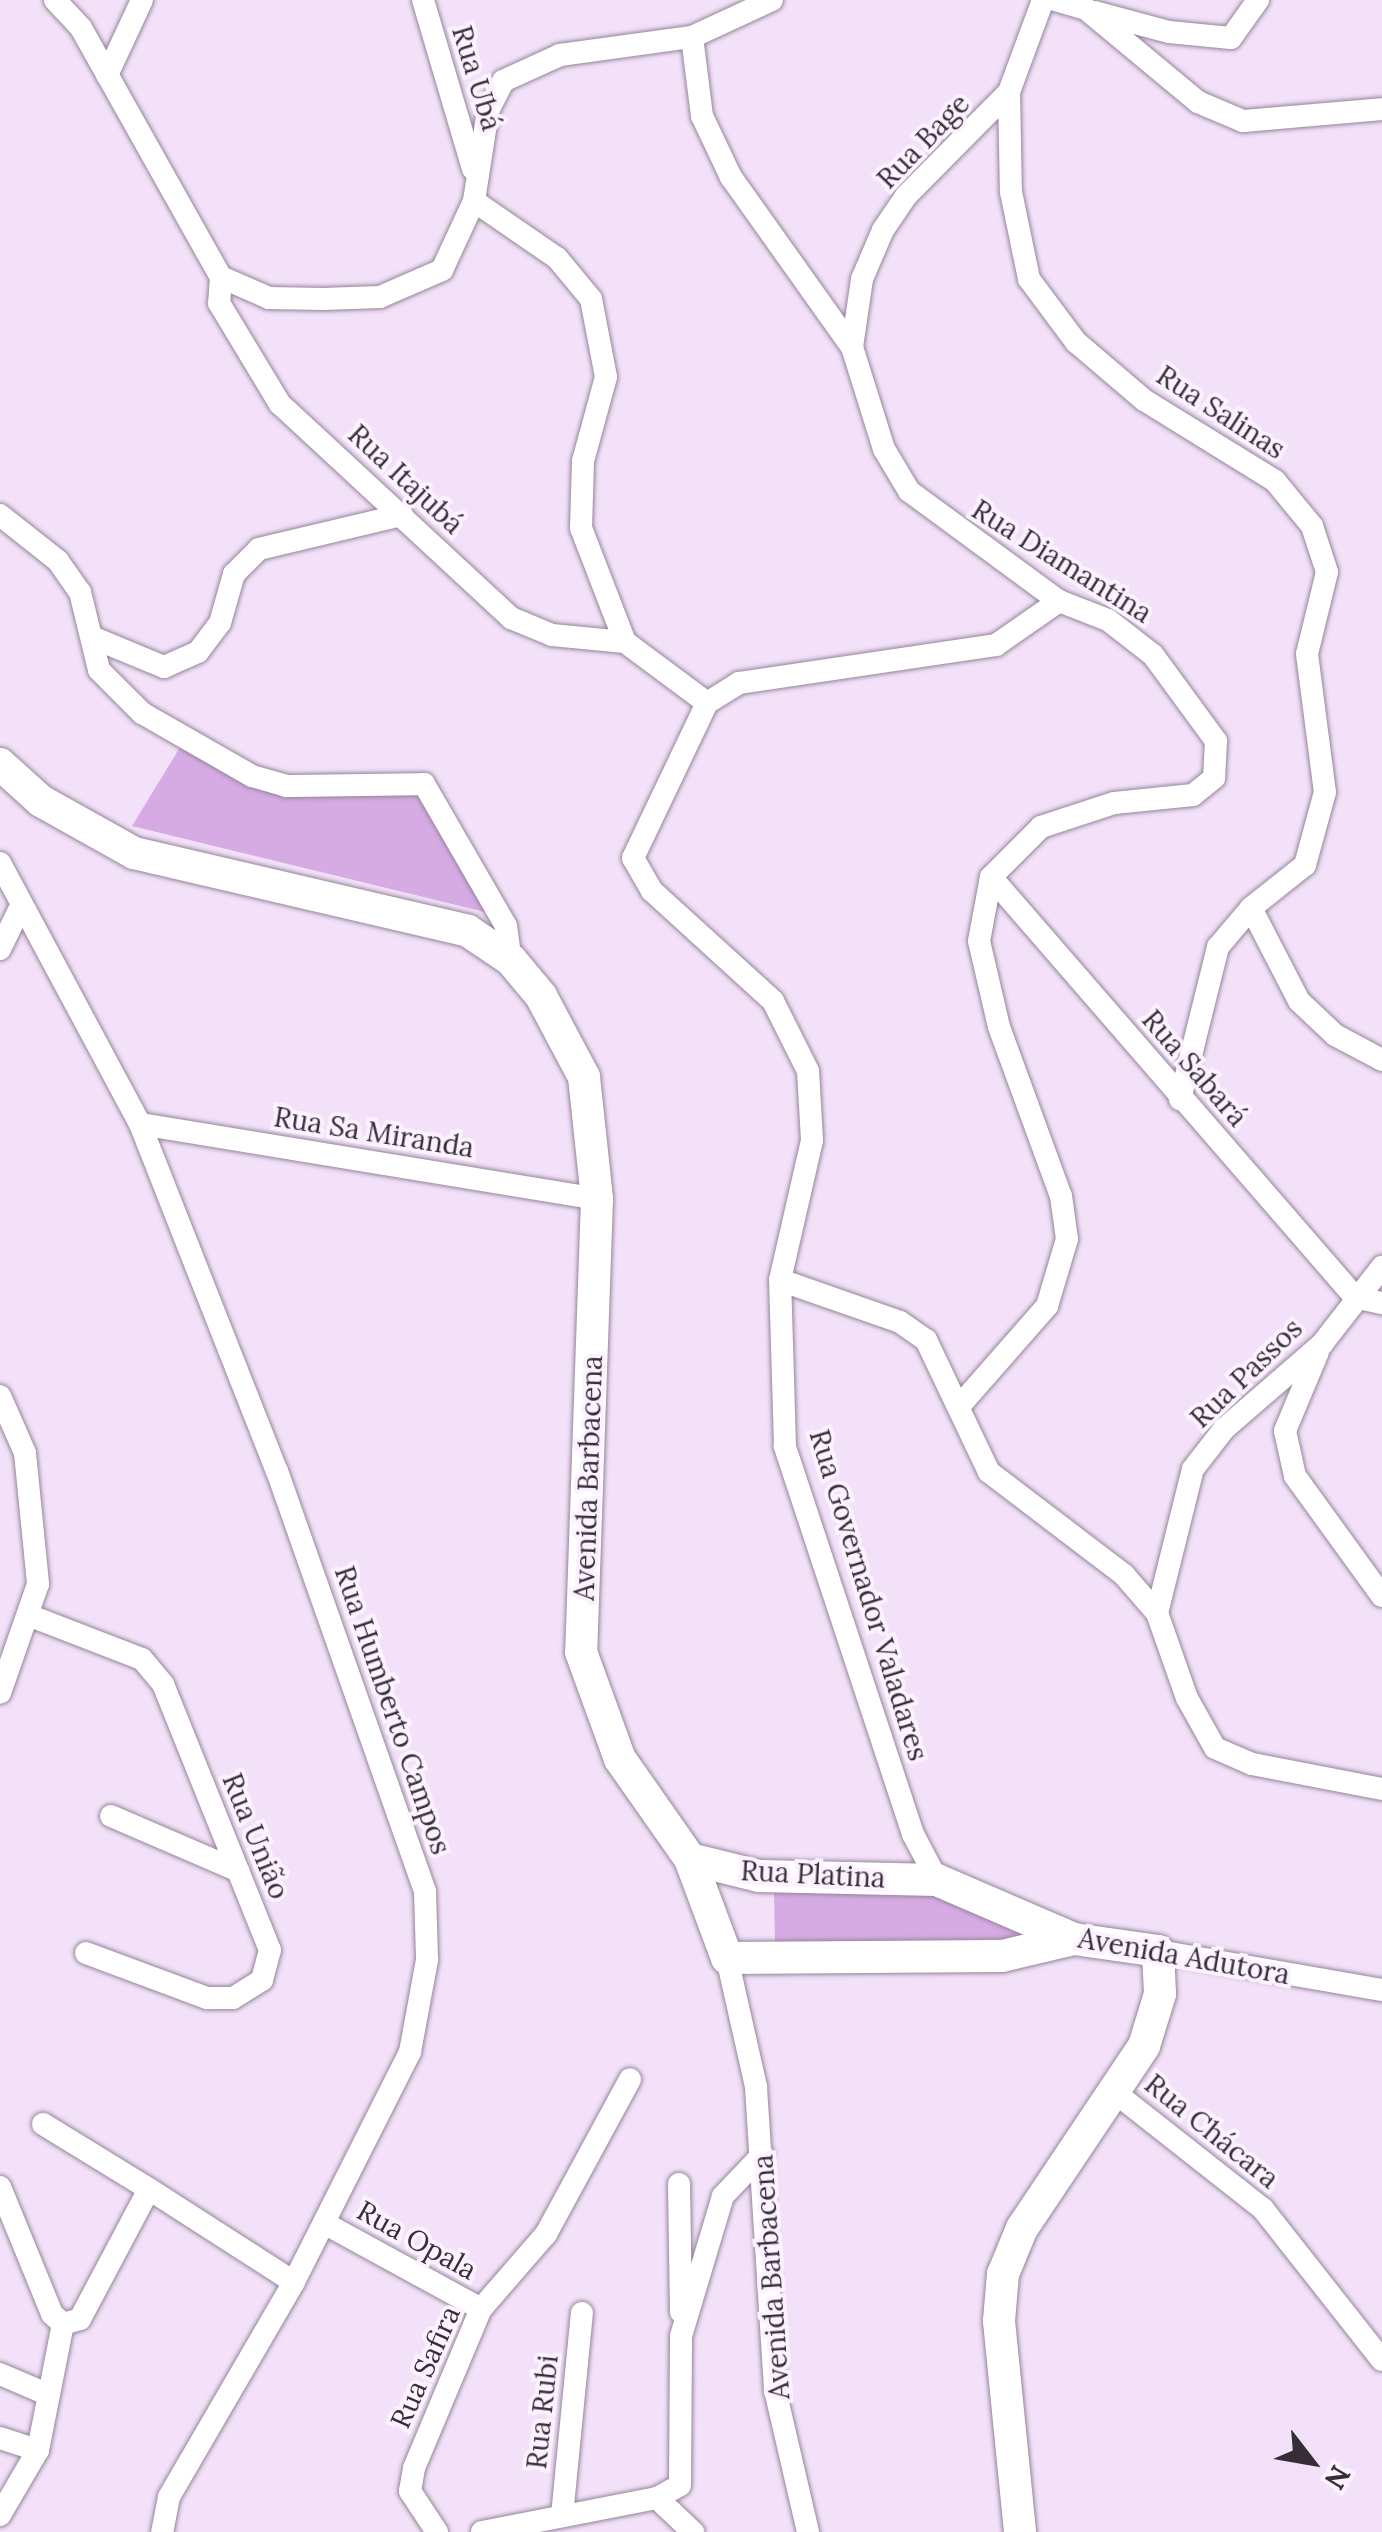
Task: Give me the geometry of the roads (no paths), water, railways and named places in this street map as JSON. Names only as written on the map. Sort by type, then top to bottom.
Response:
[{"type":"street","name":"Rua Itajubá","points":[[55,0],[107,75],[221,277],[219,302],[280,404],[511,618],[552,635],[625,642]]},
{"type":"street","points":[[107,75],[142,0]]},
{"type":"street","name":"Rua Ubá","points":[[422,0],[474,173]]},
{"type":"street","points":[[221,277],[270,298],[380,297],[415,288],[458,248],[474,202],[474,173],[488,111],[516,74],[560,56],[692,37],[722,11],[772,0]]},
{"type":"street","name":"Rua Salinas","points":[[1044,0],[1009,92],[1011,192],[1029,279],[1076,342],[1144,400],[1275,481],[1312,526],[1327,572],[1307,654],[1325,792],[1305,864],[1250,908],[1218,947],[1180,1099]]},
{"type":"street","points":[[1055,0],[1169,32],[1232,38],[1258,0]]},
{"type":"street","points":[[1086,9],[1198,102],[1243,121],[1382,108]]},
{"type":"street","name":"Rua Diamantina","points":[[692,37],[702,116],[730,177],[852,348],[884,449],[909,491],[1059,601],[1108,620],[1153,655],[1216,740],[1214,778],[1193,795],[1114,803],[1041,827],[992,877]]},
{"type":"street","name":"Rua Bage","points":[[852,348],[862,279],[882,230],[906,196],[1009,92]]},
{"type":"street","points":[[474,202],[557,258],[591,299],[606,377],[582,462],[580,528],[625,642],[706,703],[739,683],[996,646],[1059,601]]},
{"type":"street","points":[[0,515],[58,561],[80,592],[99,670],[113,692],[252,776],[286,786],[424,784],[506,926],[511,960]]},
{"type":"street","points":[[94,638],[164,667],[198,652],[220,623],[234,574],[259,549],[402,515]]},
{"type":"street","name":"Rua Governador Valadares","points":[[706,703],[633,858],[652,891],[773,1001],[808,1071],[812,1140],[780,1280],[785,1446],[913,1834],[937,1880]]},
{"type":"street","name":"Avenida Barbacena","points":[[0,764],[40,801],[134,853],[417,914],[468,931],[511,960],[542,996],[584,1077],[598,1199],[582,1652],[620,1759],[690,1859],[727,1958],[762,2156],[776,2390],[808,2532]]},
{"type":"street","name":"Rua Humberto Campos","points":[[0,863],[140,1124],[277,1471],[425,1892],[428,1960],[410,2052],[294,2282],[169,2497],[162,2532]]},
{"type":"street","points":[[962,1403],[1047,1306],[1066,1240],[1061,1196],[999,1027],[979,941],[992,877]]},
{"type":"street","name":"Rua Sabará","points":[[992,877],[1180,1099],[1355,1296]]},
{"type":"street","points":[[0,949],[21,906]]},
{"type":"street","points":[[1250,908],[1298,1001],[1335,1035],[1382,1060]]},
{"type":"street","name":"Rua Sa Miranda","points":[[140,1124],[598,1199]]},
{"type":"street","name":"Rua Passos","points":[[1157,1612],[1193,1469],[1224,1429],[1322,1344],[1355,1296],[1382,1267]]},
{"type":"street","points":[[780,1280],[900,1322],[926,1340],[962,1403],[971,1444],[989,1472],[1124,1575],[1157,1612],[1187,1698],[1215,1748],[1252,1764],[1382,1790]]},
{"type":"street","points":[[1355,1296],[1382,1303]]},
{"type":"street","points":[[1322,1344],[1284,1430],[1295,1476],[1382,1596]]},
{"type":"street","points":[[0,1396],[25,1454],[36,1516],[38,1584],[0,1693]]},
{"type":"street","name":"Rua União","points":[[28,1615],[142,1659],[152,1672],[270,1950],[262,1980],[233,1998],[208,1998],[86,1953]]},
{"type":"street","points":[[111,1816],[239,1871]]},
{"type":"street","name":"Rua Platina","points":[[690,1859],[759,1876],[937,1880]]},
{"type":"street","name":"Avenida Adutora","points":[[937,1880],[1074,1939],[1382,1990]]},
{"type":"street","points":[[727,1958],[1002,1956],[1074,1939]]},
{"type":"street","points":[[1020,2532],[999,2321],[1003,2274],[1022,2228],[1154,2022],[1158,1952]]},
{"type":"street","name":"Rua Safira","points":[[438,2532],[410,2491],[414,2468],[482,2309],[546,2234],[630,2079]]},
{"type":"street","name":"Rua Chácara","points":[[1113,2091],[1264,2209],[1382,2360]]},
{"type":"street","points":[[43,2124],[294,2282]]},
{"type":"street","points":[[681,2336],[723,2196],[762,2156]]},
{"type":"street","points":[[482,2532],[657,2498],[680,2485],[684,2466],[679,2184]]},
{"type":"street","points":[[0,2187],[52,2314],[64,2324]]},
{"type":"street","points":[[64,2324],[80,2319],[149,2189]]},
{"type":"street","name":"Rua Opala","points":[[324,2223],[482,2309]]},
{"type":"street","name":"Rua Rubi","points":[[562,2516],[582,2313]]},
{"type":"street","points":[[0,2515],[38,2450],[64,2324]]},
{"type":"street","points":[[0,2374],[50,2395]]},
{"type":"street","points":[[0,2438],[38,2450]]},
{"type":"street","points":[[657,2498],[694,2532]]}]
